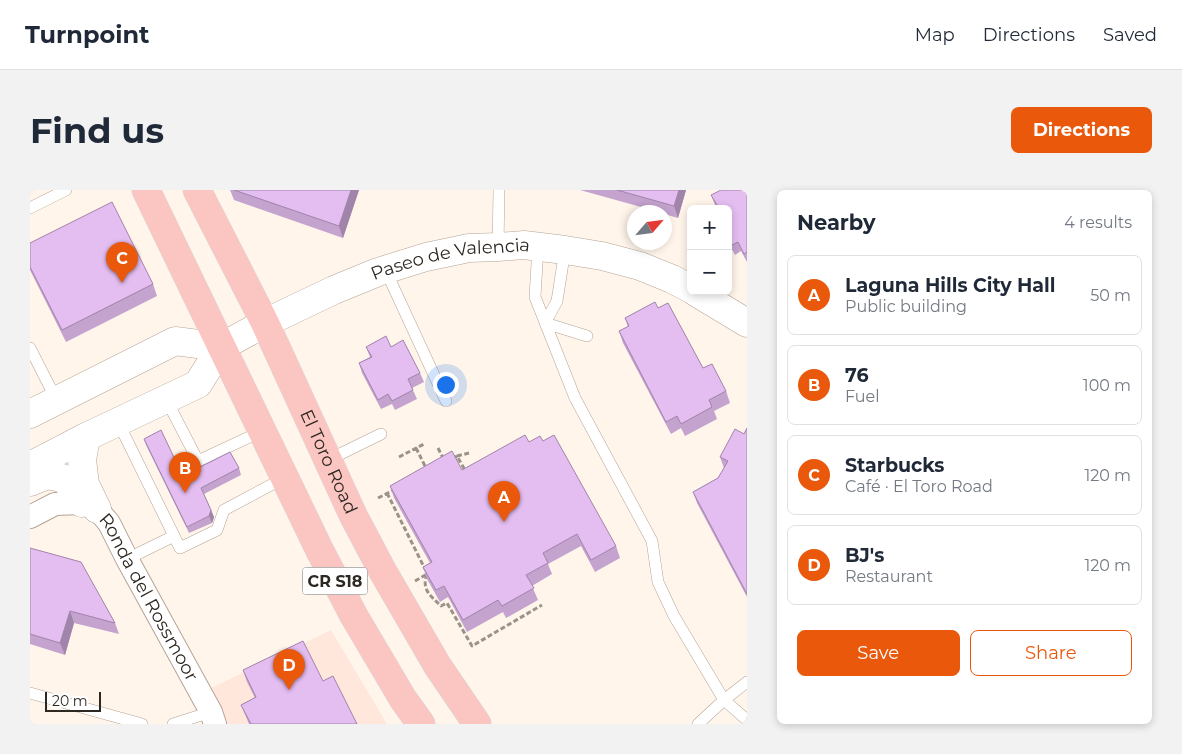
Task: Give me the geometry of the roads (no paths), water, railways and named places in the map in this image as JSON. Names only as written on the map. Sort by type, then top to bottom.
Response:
[{"type":"main road","name":"CR S18","points":[[146,190],[220,347],[320,551],[354,616],[403,700],[421,724]]},
{"type":"main road","name":"El Toro Road","points":[[197,190],[265,323],[353,515],[382,570],[437,665],[477,724]]},
{"type":"main road","name":"Paseo de Valencia","points":[[220,347],[334,290],[385,269],[426,257],[468,248],[524,246],[602,256],[640,266],[687,287]]},
{"type":"main road","points":[[701,295],[747,323]]},
{"type":"main road","points":[[30,414],[174,340],[220,347],[198,384],[30,466]]},
{"type":"main road","points":[[86,437],[82,460],[89,506]]},
{"type":"main road","points":[[30,482],[47,475],[62,478],[74,488],[89,506]]},
{"type":"street","name":"Ronda del Rossmoor","points":[[30,517],[55,504],[89,506],[109,524],[213,718]]},
{"type":"lane","points":[[30,208],[66,190]]},
{"type":"lane","points":[[498,247],[499,190]]},
{"type":"lane","points":[[538,247],[535,297],[575,398],[652,541],[658,582],[674,616],[724,700],[747,720]]},
{"type":"lane","points":[[545,323],[557,301],[565,250]]},
{"type":"lane","points":[[385,269],[446,400]]},
{"type":"lane","points":[[545,323],[587,336]]},
{"type":"lane","points":[[30,348],[57,401]]},
{"type":"lane","points":[[166,399],[198,461],[262,431]]},
{"type":"lane","points":[[118,422],[180,548],[217,530],[224,510],[284,478]]},
{"type":"lane","points":[[328,460],[380,434]]},
{"type":"lane","points":[[127,559],[174,536]]},
{"type":"lane","points":[[698,724],[747,682]]},
{"type":"lane","points":[[30,692],[142,724]]},
{"type":"lane","points":[[173,724],[213,718]]},
{"type":"place","name":"Starbucks","points":[[122,283]]},
{"type":"place","name":"76","points":[[185,493]]},
{"type":"place","name":"Laguna Hills City Hall","points":[[504,522]]},
{"type":"place","name":"BJ's","points":[[289,690]]}]
